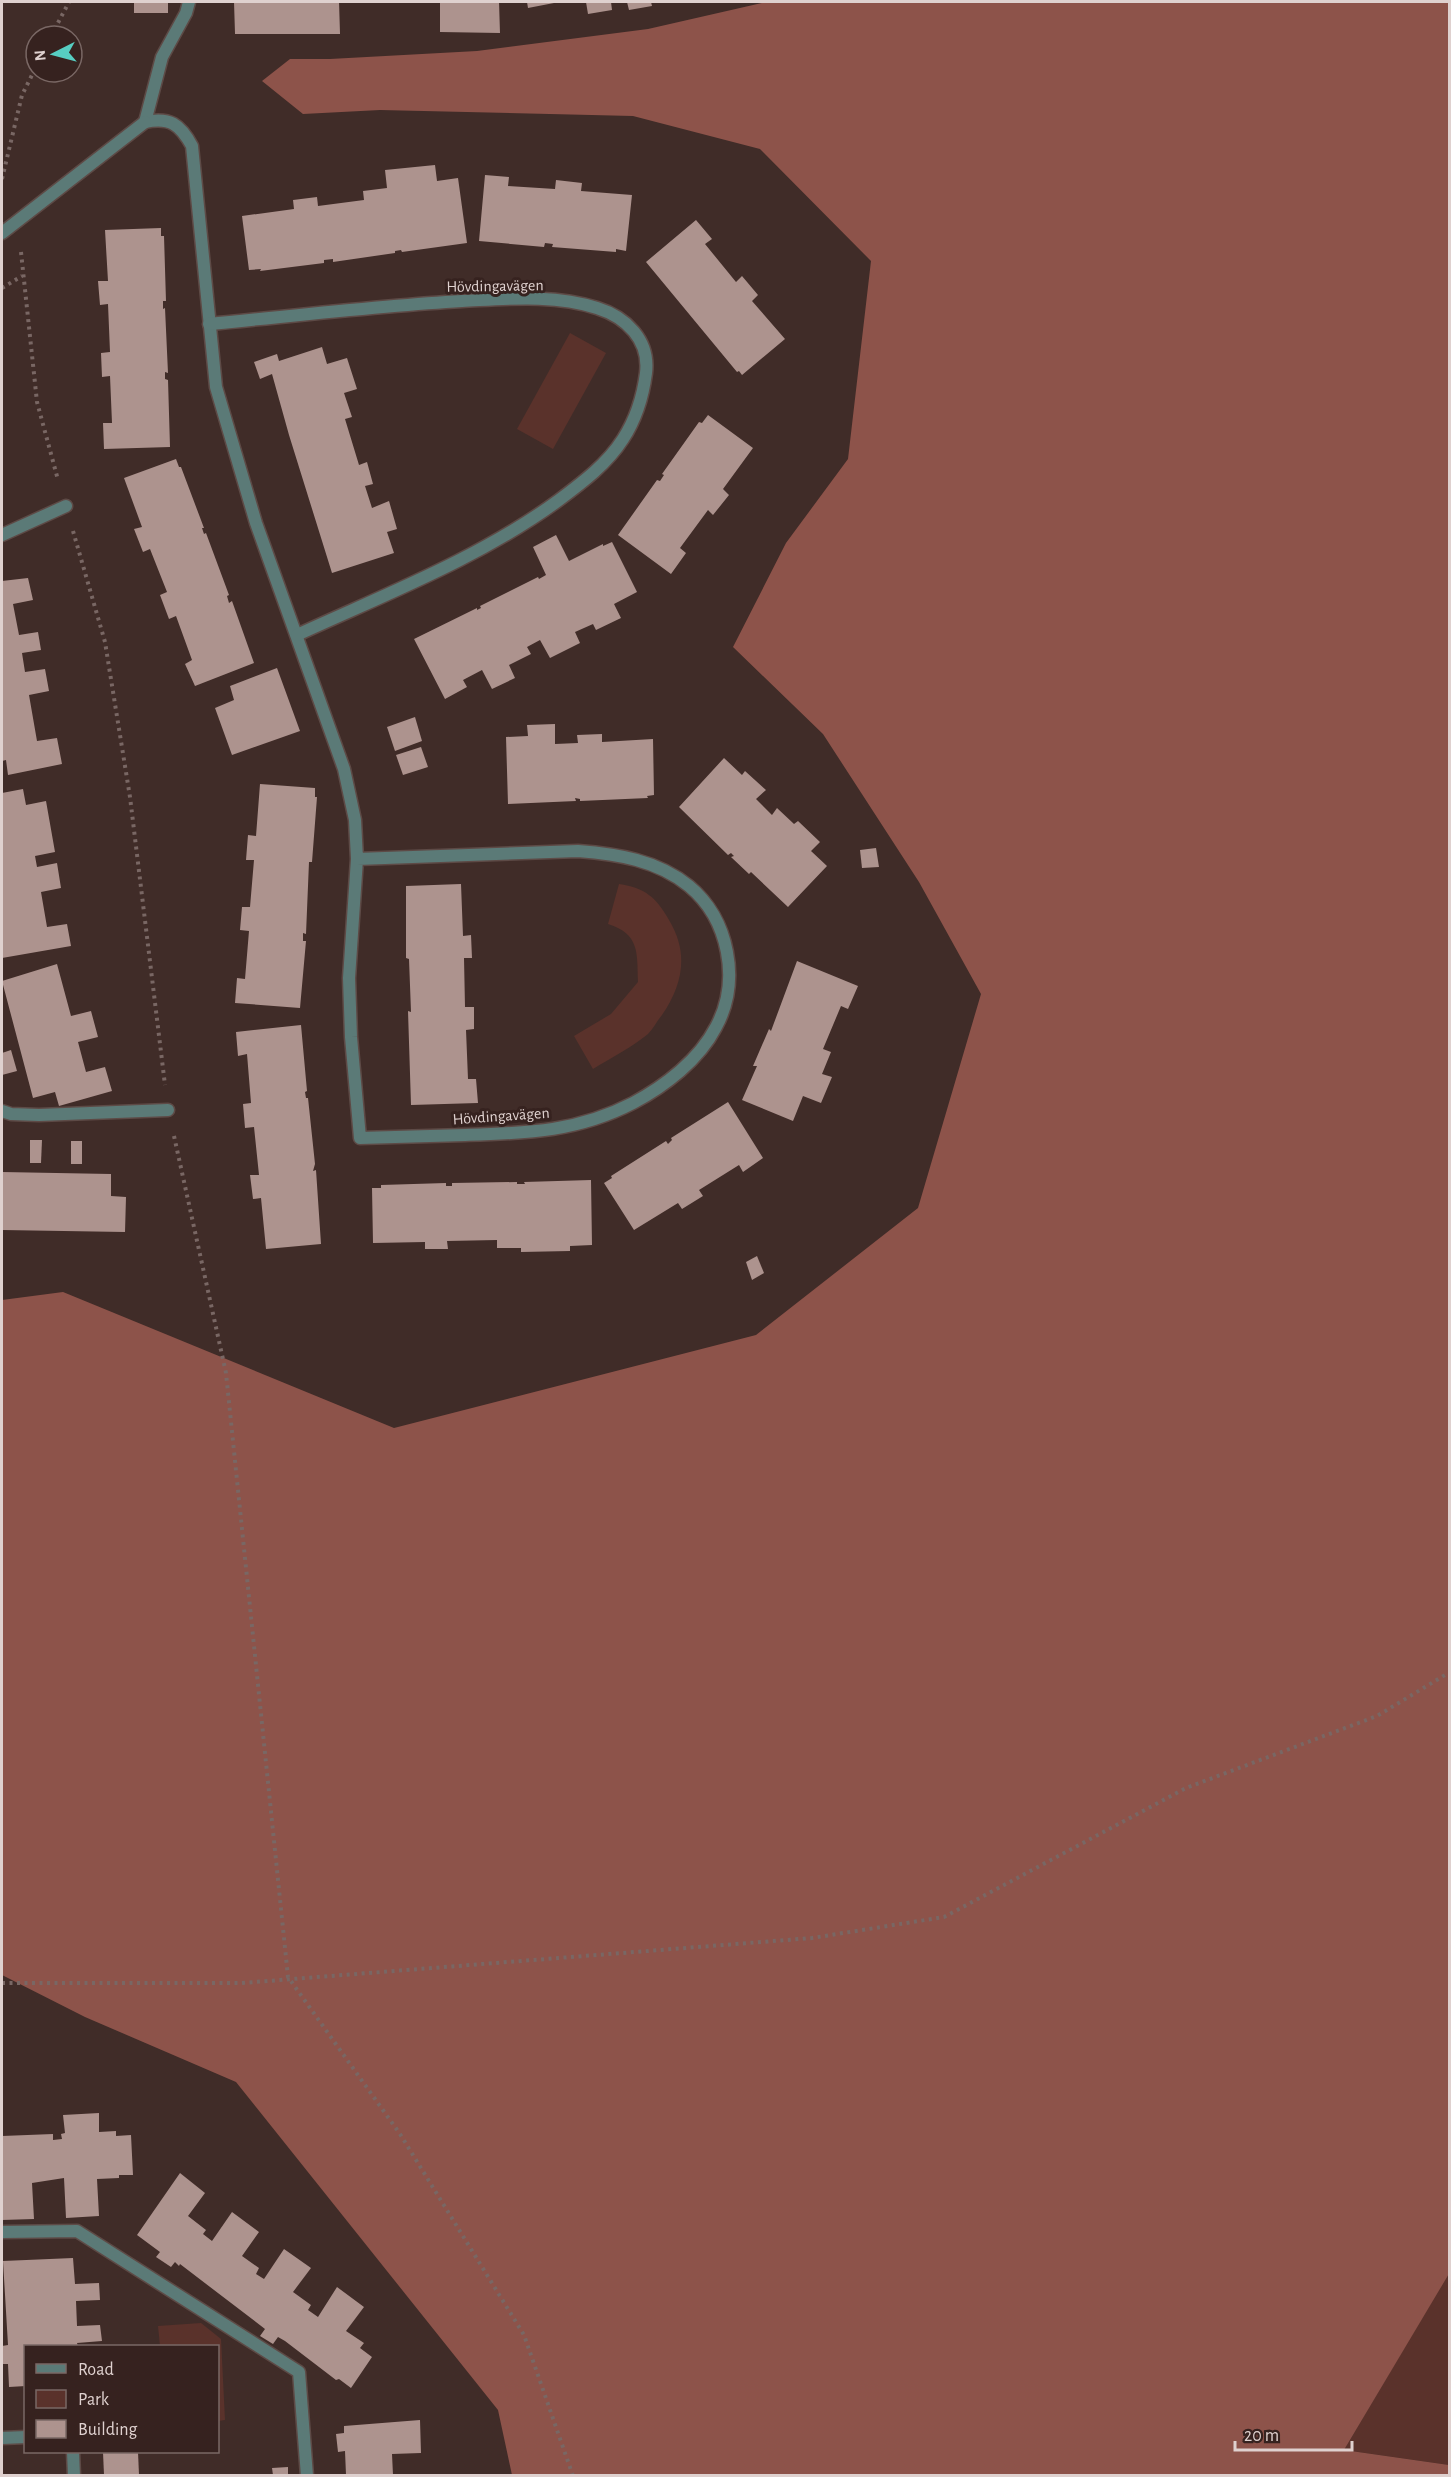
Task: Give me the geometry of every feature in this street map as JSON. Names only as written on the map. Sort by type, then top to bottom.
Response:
[{"type":"street","points":[[7,230],[145,122],[162,57],[186,13],[189,2]]},
{"type":"street","name":"Hövdingavägen","points":[[145,122],[161,118],[172,122],[185,133],[192,146],[216,387],[256,523],[344,769],[354,820],[357,860],[350,978],[351,1037],[360,1138],[539,1132],[578,1124],[626,1106],[663,1084],[705,1045],[717,1026],[728,993],[727,949],[721,932],[712,914],[689,886],[656,867],[609,853],[578,851],[357,860]]},
{"type":"street","name":"Hövdingavägen","points":[[209,324],[426,303],[524,298],[595,307],[611,313],[632,328],[645,352],[647,367],[645,384],[633,420],[613,453],[598,470],[576,488],[534,519],[481,550],[297,635]]},
{"type":"street","points":[[2,535],[66,506]]},
{"type":"street","points":[[2,1111],[11,1114],[39,1115],[168,1110]]},
{"type":"street","points":[[2,2232],[78,2231],[299,2372],[307,2475]]},
{"type":"street","points":[[2,2438],[24,2437]]},
{"type":"street","points":[[73,2453],[74,2475]]},
{"type":"path","points":[[57,24],[69,2]]},
{"type":"path","points":[[2,179],[22,95],[28,84]]},
{"type":"path","points":[[7,230],[21,251],[37,402],[105,642],[130,797],[168,1110],[226,1374],[288,1977],[400,2134],[524,2335],[573,2475]]},
{"type":"path","points":[[2,288],[22,276]]},
{"type":"path","points":[[2,1983],[242,1983],[288,1977],[812,1938],[944,1917],[1186,1788],[1377,1716],[1449,1672]]},
{"type":"green space","points":[[570,333],[606,353],[553,449],[517,429]]},
{"type":"green space","points":[[619,884],[643,891],[659,905],[675,932],[681,956],[681,968],[675,992],[650,1032],[593,1069],[574,1036],[611,1014],[638,982],[635,946],[626,933],[608,924]]},
{"type":"green space","points":[[1449,2272],[1449,2465],[1344,2450]]},
{"type":"green space","points":[[201,2323],[221,2339],[225,2420],[219,2421],[219,2345],[160,2345],[158,2326]]},
{"type":"shaded area","points":[[766,2],[1449,2],[1450,2272],[1344,2450],[1449,2465],[1449,2475],[512,2475],[498,2410],[236,2082],[85,2017],[2,1975],[2,1300],[63,1292],[394,1428],[756,1335],[918,1208],[981,994],[919,882],[823,734],[733,647],[786,543],[848,459],[871,261],[760,149],[633,116],[380,110],[303,114],[262,81],[290,59],[477,51],[648,29]]},
{"type":"building","points":[[134,2],[168,2],[168,13],[134,13]]},
{"type":"building","points":[[234,2],[339,2],[340,34],[235,34]]},
{"type":"building","points":[[440,2],[499,2],[500,33],[440,32]]},
{"type":"building","points":[[527,2],[554,2],[554,3],[528,8]]},
{"type":"building","points":[[586,2],[611,2],[612,10],[588,14]]},
{"type":"building","points":[[627,2],[651,2],[652,6],[629,10]]},
{"type":"building","points":[[435,165],[437,181],[458,178],[467,243],[402,252],[401,250],[395,253],[333,262],[333,259],[324,260],[324,263],[260,271],[261,269],[249,270],[242,216],[294,209],[293,200],[317,197],[318,206],[364,200],[363,191],[387,188],[385,170]]},
{"type":"building","points":[[485,175],[509,177],[508,186],[555,189],[556,180],[582,183],[581,191],[632,195],[626,251],[552,247],[553,244],[545,243],[544,247],[479,241]]},
{"type":"building","points":[[696,220],[712,239],[705,244],[736,282],[742,276],[758,295],[752,301],[785,339],[742,375],[739,371],[737,372],[646,262]]},
{"type":"building","points":[[161,228],[161,236],[164,236],[166,301],[163,301],[163,309],[165,308],[168,373],[165,372],[165,379],[168,380],[170,447],[104,449],[103,423],[112,423],[110,376],[102,377],[101,353],[110,352],[108,304],[100,305],[98,281],[108,281],[105,230]]},
{"type":"building","points":[[322,347],[327,364],[347,358],[357,389],[344,393],[352,417],[345,419],[359,465],[367,462],[373,484],[365,486],[372,508],[389,501],[397,529],[387,532],[394,553],[332,573],[272,374],[260,379],[254,362],[277,354],[279,361]]},
{"type":"building","points":[[708,415],[753,448],[723,489],[729,495],[713,515],[708,510],[680,548],[686,553],[671,574],[618,535],[657,480],[660,481],[664,475],[662,474],[699,422],[702,423]]},
{"type":"building","points":[[176,459],[229,595],[227,596],[229,603],[232,601],[254,663],[195,686],[185,664],[192,660],[176,616],[169,619],[160,595],[167,592],[150,549],[143,552],[134,529],[142,527],[124,478]]},
{"type":"building","points":[[556,535],[569,561],[603,544],[603,546],[612,542],[637,592],[614,604],[621,618],[596,630],[593,624],[575,632],[580,643],[550,658],[540,640],[527,647],[531,654],[509,665],[515,678],[492,689],[482,670],[463,680],[467,687],[445,699],[414,639],[546,575],[533,547]]},
{"type":"building","points":[[28,578],[33,600],[13,604],[19,635],[38,632],[41,650],[22,653],[25,672],[45,669],[49,691],[29,695],[37,741],[57,738],[62,764],[8,775],[6,760],[2,761],[2,581]]},
{"type":"building","points":[[277,668],[300,731],[232,755],[215,708],[234,700],[230,686]]},
{"type":"building","points":[[415,717],[422,741],[395,751],[387,727]]},
{"type":"building","points":[[555,724],[555,744],[578,743],[577,735],[602,734],[602,742],[653,739],[654,795],[647,796],[648,798],[580,801],[575,798],[576,801],[508,804],[506,737],[528,736],[527,725]]},
{"type":"building","points":[[421,747],[428,767],[403,775],[396,755]]},
{"type":"building","points":[[724,758],[742,775],[745,771],[766,790],[756,799],[772,815],[777,808],[794,824],[798,821],[820,842],[811,851],[827,866],[788,907],[751,872],[749,874],[731,857],[734,856],[731,853],[728,855],[679,807]]},
{"type":"building","points":[[260,784],[315,788],[315,797],[317,797],[312,862],[309,862],[306,934],[303,933],[303,941],[306,941],[300,1008],[235,1003],[237,978],[245,979],[249,931],[240,930],[242,907],[250,907],[254,860],[246,860],[248,835],[256,836]]},
{"type":"building","points":[[23,789],[26,805],[46,801],[55,852],[35,856],[37,867],[57,863],[61,888],[41,892],[47,927],[67,924],[71,946],[2,958],[2,793]]},
{"type":"building","points":[[876,848],[879,867],[862,868],[860,850]]},
{"type":"building","points":[[461,884],[463,936],[471,935],[472,958],[464,958],[465,1007],[474,1007],[474,1029],[466,1030],[468,1079],[476,1079],[478,1103],[411,1105],[408,1011],[411,1012],[409,959],[406,958],[406,886]]},
{"type":"building","points":[[797,961],[858,986],[848,1009],[841,1006],[823,1049],[831,1052],[822,1074],[832,1077],[821,1103],[803,1096],[793,1121],[742,1100],[757,1066],[753,1066],[769,1029],[771,1031]]},
{"type":"building","points":[[57,964],[71,1016],[91,1011],[98,1037],[78,1042],[86,1072],[105,1067],[112,1091],[59,1106],[55,1092],[33,1098],[2,981]]},
{"type":"building","points":[[301,1025],[307,1091],[305,1092],[308,1098],[315,1164],[313,1171],[316,1170],[321,1244],[266,1249],[261,1198],[253,1199],[250,1175],[259,1175],[254,1127],[245,1128],[243,1104],[251,1103],[247,1054],[238,1056],[236,1032]]},
{"type":"building","points":[[11,1050],[17,1071],[2,1075],[2,1053]]},
{"type":"building","points":[[728,1102],[763,1158],[743,1172],[739,1165],[699,1190],[703,1196],[682,1209],[678,1203],[634,1230],[604,1183],[612,1178],[611,1176],[666,1141],[668,1144],[671,1138]]},
{"type":"building","points":[[30,1140],[42,1140],[41,1163],[30,1163]]},
{"type":"building","points":[[71,1141],[82,1141],[82,1164],[71,1164]]},
{"type":"building","points":[[2,1172],[111,1174],[111,1196],[126,1197],[125,1232],[2,1230]]},
{"type":"building","points":[[591,1180],[592,1245],[570,1246],[570,1251],[521,1252],[521,1248],[497,1248],[497,1240],[447,1241],[448,1249],[425,1249],[425,1242],[373,1243],[372,1188],[381,1188],[381,1185],[446,1183],[446,1186],[452,1186],[452,1183],[517,1182],[517,1184],[525,1184],[524,1182]]},
{"type":"building","points":[[757,1256],[764,1273],[752,1280],[746,1262]]},
{"type":"building","points":[[99,2113],[99,2132],[116,2131],[116,2136],[131,2135],[133,2175],[97,2179],[99,2216],[66,2218],[64,2178],[32,2183],[34,2219],[2,2220],[2,2136],[53,2134],[53,2140],[62,2139],[61,2134],[65,2133],[63,2115]]},
{"type":"building","points":[[180,2173],[205,2193],[188,2216],[206,2230],[203,2234],[212,2241],[232,2212],[259,2232],[242,2256],[259,2268],[256,2274],[264,2279],[284,2249],[311,2268],[293,2292],[311,2305],[308,2310],[318,2317],[337,2287],[364,2307],[346,2331],[364,2343],[360,2348],[372,2357],[351,2388],[339,2379],[336,2380],[278,2337],[273,2344],[260,2336],[265,2329],[180,2264],[179,2266],[175,2262],[171,2267],[156,2257],[160,2252],[137,2235]]},
{"type":"building","points":[[73,2258],[75,2284],[99,2283],[100,2300],[76,2301],[77,2326],[100,2325],[102,2341],[77,2343],[78,2345],[24,2345],[24,2386],[9,2387],[8,2364],[2,2364],[2,2346],[8,2345],[3,2261]]},
{"type":"building","points":[[420,2420],[421,2453],[392,2454],[393,2475],[346,2475],[345,2451],[338,2452],[336,2434],[344,2433],[344,2426]]},
{"type":"building","points":[[103,2453],[138,2453],[139,2475],[104,2475]]},
{"type":"building","points":[[288,2467],[288,2475],[273,2475],[272,2468]]}]
